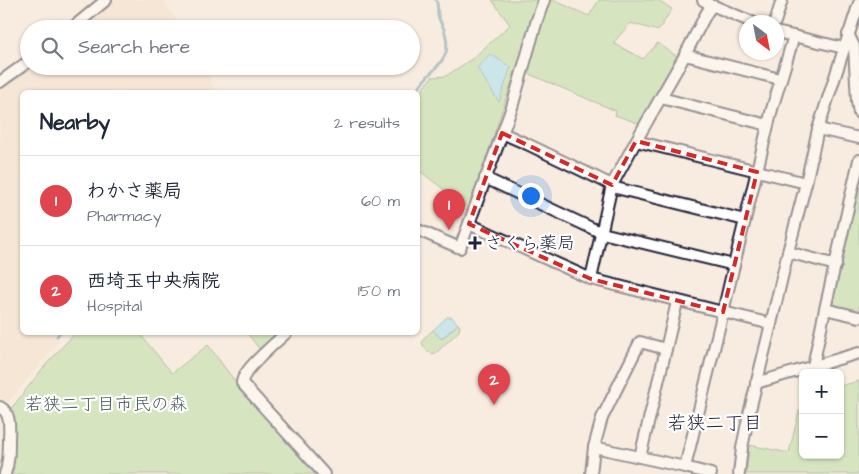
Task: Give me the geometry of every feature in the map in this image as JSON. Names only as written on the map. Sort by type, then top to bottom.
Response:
[{"type":"street","points":[[82,20],[106,0]]},
{"type":"street","points":[[420,231],[460,248],[512,107],[536,20],[544,0]]},
{"type":"street","points":[[777,15],[782,0]]},
{"type":"street","points":[[739,474],[742,448],[756,383],[818,129],[859,3]]},
{"type":"street","points":[[591,279],[612,186],[685,55],[707,4],[739,17]]},
{"type":"street","points":[[784,34],[844,48]]},
{"type":"street","points":[[848,34],[854,46],[859,113]]},
{"type":"street","points":[[685,467],[768,125],[794,36]]},
{"type":"street","points":[[685,55],[780,79]]},
{"type":"street","points":[[0,82],[20,68]]},
{"type":"street","points":[[661,98],[768,125]]},
{"type":"street","points":[[818,129],[859,138]]},
{"type":"street","points":[[502,133],[612,186],[745,220]]},
{"type":"street","points":[[636,141],[806,183]]},
{"type":"street","points":[[813,366],[859,160]]},
{"type":"street","points":[[485,178],[602,233],[734,265]]},
{"type":"street","points":[[469,224],[591,279],[771,324]]},
{"type":"street","points":[[788,252],[836,265]]},
{"type":"street","points":[[640,457],[677,302]]},
{"type":"street","points":[[825,309],[859,317]]},
{"type":"street","points":[[284,335],[250,368],[242,378],[242,383],[324,474]]},
{"type":"street","points":[[592,474],[594,447],[602,418],[640,342],[666,349]]},
{"type":"street","points":[[756,383],[859,354]]},
{"type":"street","points":[[0,407],[4,409],[9,419],[10,429],[9,454],[5,474]]},
{"type":"street","points":[[594,447],[711,474]]},
{"type":"highlighted area","points":[[502,133],[612,185],[636,141],[757,172],[723,312],[591,279],[469,224]]},
{"type":"shaded area","points":[[110,0],[163,0],[176,20],[87,20]]},
{"type":"shaded area","points":[[20,72],[20,75],[208,75],[215,90],[20,90],[20,335],[54,335],[60,340],[8,402],[3,404],[0,403],[0,84]]},
{"type":"green space","points":[[492,0],[553,0],[589,16],[599,0],[658,0],[672,9],[658,31],[631,23],[613,43],[643,59],[658,43],[679,58],[640,124],[615,115],[616,111],[529,74],[517,66],[469,209],[420,171],[420,99],[424,87],[432,77],[446,76],[473,58],[510,25]]},
{"type":"green space","points":[[859,184],[859,312],[833,306],[830,302]]},
{"type":"green space","points":[[458,324],[460,326],[459,331],[436,353],[431,354],[424,347],[422,343],[424,338],[433,330],[442,339]]},
{"type":"green space","name":"若狭二丁目市民の森","points":[[73,335],[141,335],[172,373],[208,345],[234,380],[324,474],[9,474],[15,428],[10,410],[43,368]]},
{"type":"green space","points":[[249,335],[279,335],[261,351]]},
{"type":"green space","points":[[859,381],[859,474],[746,474],[749,445],[789,453],[799,411],[799,459],[844,459],[844,385]]},
{"type":"water","points":[[490,54],[511,67],[499,102],[477,68]]},
{"type":"water","points":[[447,317],[452,317],[458,324],[441,339],[433,330]]},
{"type":"waterway","points":[[418,90],[421,83],[441,61],[446,52],[446,36],[438,17],[436,0]]},
{"type":"place","name":"わかさ薬局","points":[[449,230]]},
{"type":"place","name":"さくら薬局","points":[[475,243]]},
{"type":"place","name":"西埼玉中央病院","points":[[494,405]]},
{"type":"district","name":"若狭二丁目","points":[[715,423]]}]
